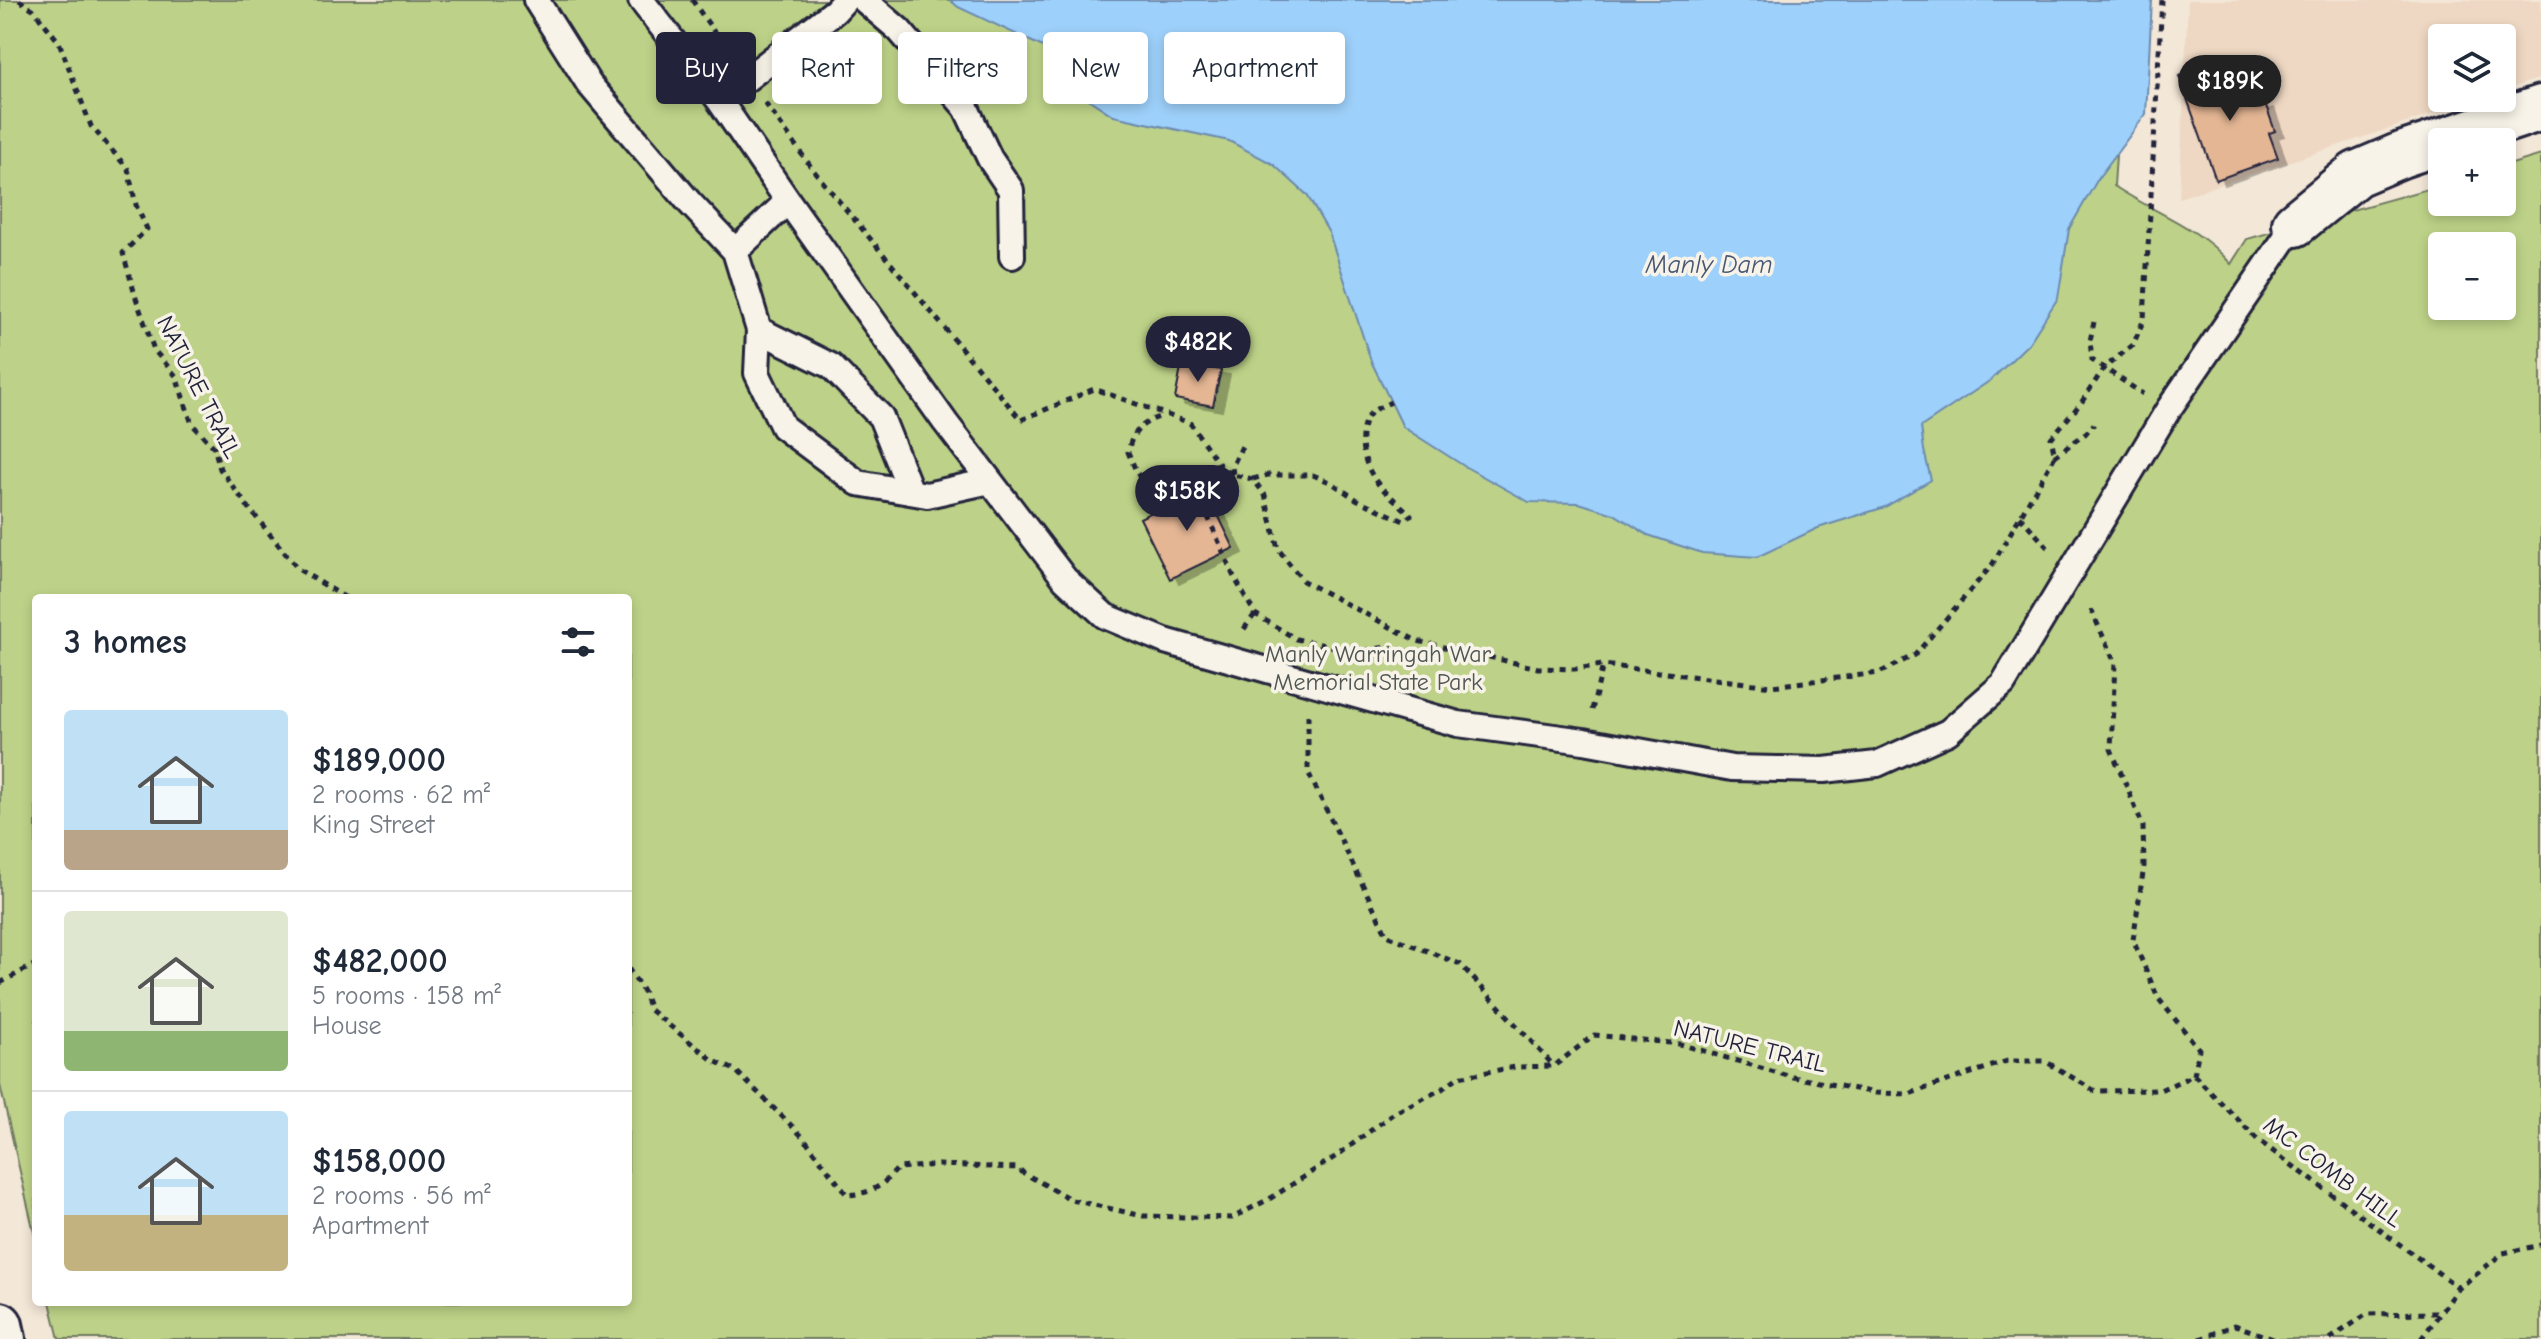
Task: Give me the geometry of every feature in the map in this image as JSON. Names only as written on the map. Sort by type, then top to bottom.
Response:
[{"type":"street","points":[[2295,224],[2356,174],[2401,155],[2541,108]]},
{"type":"street","points":[[0,1325],[3,1339]]},
{"type":"lane","points":[[536,0],[589,84],[735,251],[759,330],[757,373],[783,427],[858,483],[927,495],[990,481]]},
{"type":"lane","points":[[641,0],[666,32]]},
{"type":"lane","points":[[756,71],[845,0]]},
{"type":"lane","points":[[864,0],[899,30],[966,108],[990,159],[1011,190],[1012,256]]},
{"type":"lane","points":[[722,104],[945,422],[1065,579],[1105,616],[1165,641],[1458,724],[1584,741],[1732,768],[1824,770],[1877,764],[1948,732],[2003,684],[2168,410],[2295,224]]},
{"type":"lane","points":[[735,251],[788,201]]},
{"type":"lane","points":[[759,330],[831,366],[881,417],[911,492]]},
{"type":"path","name":"NATURE TRAIL","points":[[19,0],[33,9],[59,42],[91,126],[128,169],[136,205],[147,229],[123,253],[154,350],[176,376],[192,424],[214,447],[220,469],[298,569],[339,594]]},
{"type":"path","points":[[692,0],[715,32]]},
{"type":"path","points":[[2055,456],[2051,438],[2081,403],[2104,368],[2133,345],[2144,319],[2162,0]]},
{"type":"path","points":[[756,90],[814,171],[1021,420],[1094,389],[1190,423],[1221,467],[1233,475],[1253,479],[1268,475],[1313,475],[1404,521],[1411,515],[1378,484],[1364,456],[1361,442],[1370,413],[1391,402]]},
{"type":"path","points":[[2094,322],[2090,341],[2092,360],[2168,410]]},
{"type":"path","points":[[1153,499],[1128,452],[1135,432],[1146,421],[1163,415]]},
{"type":"path","points":[[1253,479],[1265,495],[1278,549],[1303,581],[1417,641],[1538,668],[1575,669],[1603,665],[1771,686],[1879,673],[1915,655],[1992,565],[2055,456],[2094,424]]},
{"type":"path","points":[[1233,475],[1232,467],[1243,444]]},
{"type":"path","points":[[1233,475],[1200,498],[1233,575],[1255,614],[1296,639],[1359,652],[1386,647],[1422,655],[1437,646]]},
{"type":"path","points":[[2020,516],[2070,573]]},
{"type":"path","points":[[2095,616],[2115,663],[2111,749],[2143,826],[2144,866],[2133,940],[2158,998],[2199,1049],[2194,1075]]},
{"type":"path","points":[[1584,741],[1603,665]]},
{"type":"path","points":[[1308,706],[1308,772],[1387,935],[1460,964],[1554,1066]]},
{"type":"path","points":[[0,983],[32,966]]},
{"type":"path","points":[[632,974],[650,1010],[714,1061],[735,1070],[804,1138],[847,1195],[869,1193],[898,1168],[939,1165],[1019,1168],[1072,1200],[1143,1216],[1232,1218],[1271,1198],[1338,1155],[1394,1113],[1442,1089],[1458,1077],[1516,1067],[1554,1066]]},
{"type":"path","name":"NATURE TRAIL","points":[[1554,1066],[1594,1035],[1680,1044],[1788,1076],[1876,1093],[1909,1094],[2007,1061],[2045,1061],[2095,1091],[2160,1090],[2194,1075]]},
{"type":"path","name":"MC COMB HILL","points":[[2194,1075],[2259,1141],[2459,1288]]},
{"type":"path","points":[[2421,1339],[2459,1288],[2503,1253],[2541,1245]]},
{"type":"path","points":[[2330,1339],[2367,1314],[2440,1313]]},
{"type":"path","points":[[2200,1339],[2235,1325],[2273,1339]]},
{"type":"shaded area","points":[[2188,0],[2541,0],[2541,78],[2516,86],[2516,24],[2428,24],[2428,112],[2440,112],[2179,198]]},
{"type":"green space","name":"Manly Warringah War Memorial State Park","points":[[0,0],[2126,0],[2114,186],[2204,239],[2231,264],[2247,239],[2428,189],[2428,216],[2516,216],[2516,163],[2541,155],[2541,1339],[59,1339],[51,1306],[632,1306],[632,594],[32,594],[32,1224],[0,1085]]},
{"type":"water","name":"Manly Dam","points":[[950,0],[2152,0],[2146,114],[2099,177],[2069,229],[2058,298],[2029,343],[1991,380],[1921,427],[1931,480],[1885,507],[1818,528],[1757,557],[1702,553],[1648,535],[1614,514],[1579,503],[1529,502],[1403,427],[1371,361],[1329,233],[1307,195],[1273,164],[1229,141],[1114,116],[1096,104],[1148,104],[1148,32],[1043,32],[1043,47],[1027,39],[1027,32],[1011,32],[958,7]]},
{"type":"building","points":[[2204,67],[2211,88],[2247,75],[2258,105],[2265,103],[2275,131],[2269,133],[2278,158],[2216,180],[2179,76]]},
{"type":"building","points":[[1182,363],[1221,370],[1213,406],[1175,399]]},
{"type":"building","points":[[1204,486],[1234,548],[1170,579],[1140,518]]}]
